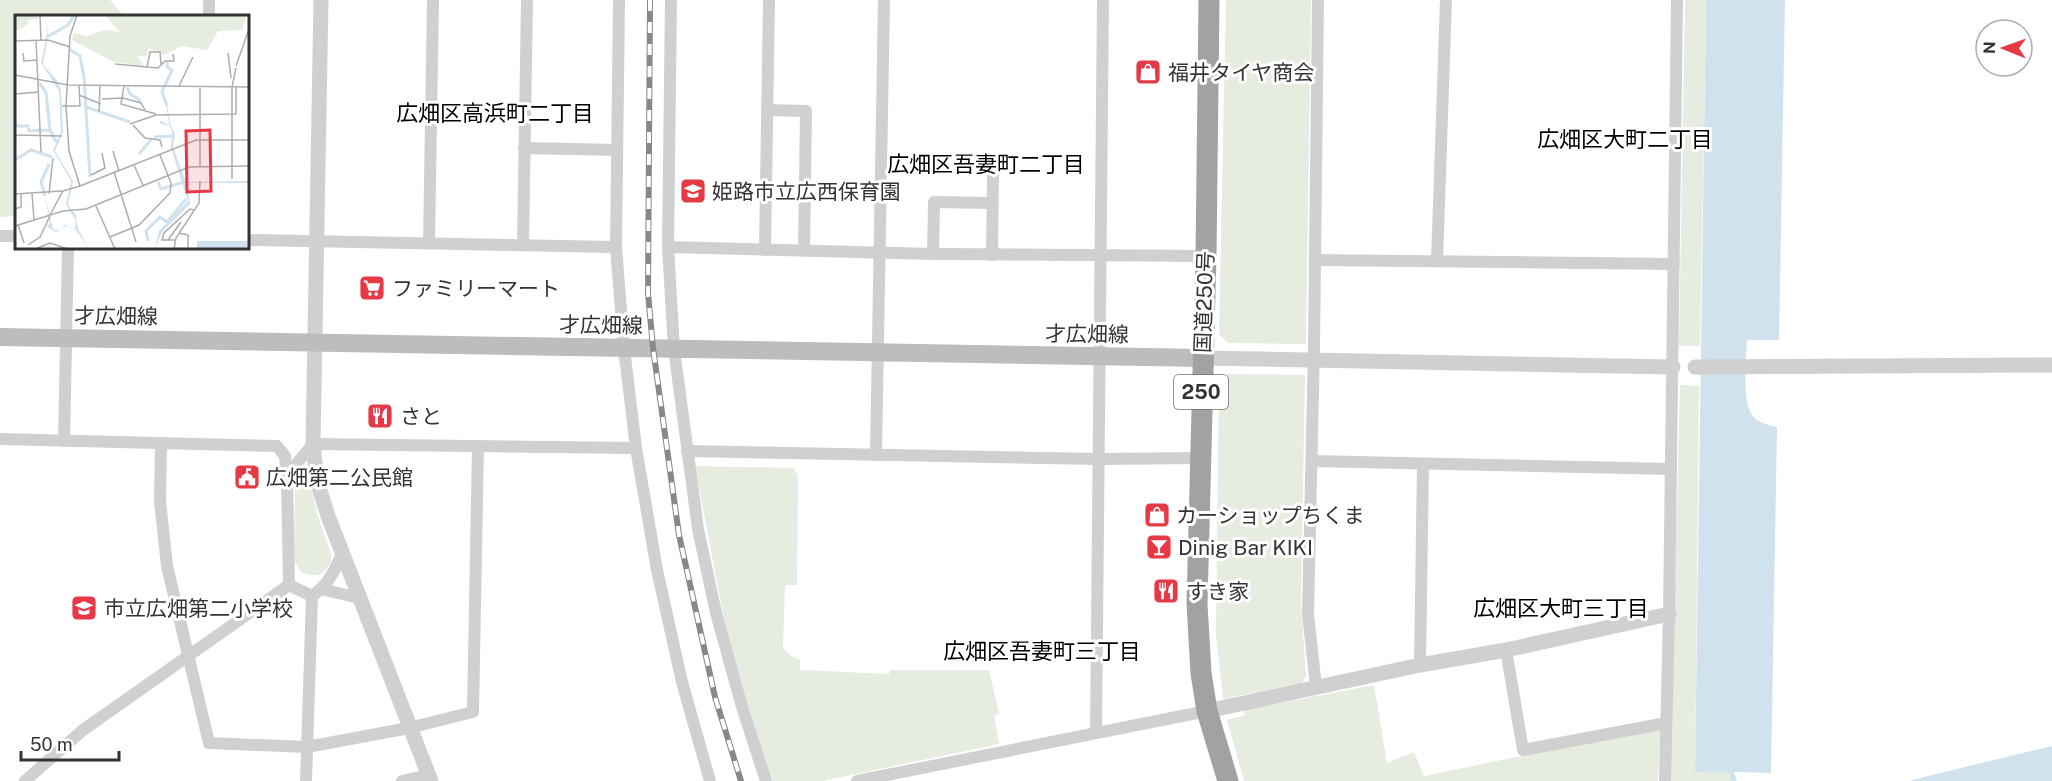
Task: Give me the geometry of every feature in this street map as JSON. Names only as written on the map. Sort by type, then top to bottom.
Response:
[{"type":"highway","name":"国道250号","points":[[1209,0],[1206,256],[1197,604],[1200,673],[1207,711],[1228,781]]},
{"type":"main road","name":"才広畑線","points":[[0,337],[1202,358]]},
{"type":"street","points":[[321,0],[313,444],[317,481],[342,553],[430,778],[402,781]]},
{"type":"street","points":[[429,243],[433,0]]},
{"type":"street","points":[[523,245],[527,0]]},
{"type":"street","points":[[619,0],[616,247],[624,348],[636,448],[657,570],[677,660],[710,781]]},
{"type":"street","points":[[671,0],[668,247],[674,349],[698,529],[716,613],[742,708],[766,781]]},
{"type":"street","points":[[765,249],[770,0]]},
{"type":"street","points":[[876,454],[884,0]]},
{"type":"street","points":[[1096,733],[1103,0]]},
{"type":"street","points":[[1316,687],[1308,614],[1314,360],[1318,0]]},
{"type":"street","points":[[1437,261],[1446,0]]},
{"type":"street","points":[[1665,781],[1677,0]]},
{"type":"street","points":[[767,110],[806,111],[804,250]]},
{"type":"street","points":[[525,148],[617,150]]},
{"type":"street","points":[[992,255],[993,174]]},
{"type":"street","points":[[933,254],[934,202],[992,202]]},
{"type":"street","points":[[249,240],[616,247]]},
{"type":"street","points":[[668,247],[992,255],[1206,256]]},
{"type":"street","points":[[64,441],[68,249]]},
{"type":"street","points":[[1315,260],[1674,264]]},
{"type":"street","points":[[1202,358],[1673,367],[2052,365]]},
{"type":"street","points":[[0,439],[277,446],[285,456],[287,475],[289,585]]},
{"type":"street","points":[[160,444],[160,501],[167,566],[209,743],[307,747],[409,728],[473,712],[478,446]]},
{"type":"street","points":[[313,444],[636,448]]},
{"type":"street","points":[[287,475],[313,444]]},
{"type":"street","points":[[687,451],[1099,459],[1201,458]]},
{"type":"street","points":[[1312,461],[1671,469]]},
{"type":"street","points":[[1420,665],[1423,464]]},
{"type":"street","points":[[306,781],[316,593],[334,572],[342,553]]},
{"type":"street","points":[[26,781],[83,730],[289,585]]},
{"type":"street","points":[[289,585],[316,593],[359,598]]},
{"type":"street","points":[[857,781],[1207,711],[1420,665],[1506,650],[1669,614]]},
{"type":"street","points":[[1506,650],[1523,750],[1666,723]]},
{"type":"shaded area","points":[[0,0],[110,0],[123,15],[15,15],[15,216],[0,217]]},
{"type":"shaded area","points":[[1226,0],[1311,0],[1306,344],[1228,343],[1219,334]]},
{"type":"shaded area","points":[[1685,0],[1706,0],[1700,346],[1679,346]]},
{"type":"shaded area","points":[[1228,374],[1305,375],[1301,603],[1306,676],[1302,683],[1223,699],[1216,635],[1219,382]]},
{"type":"shaded area","points":[[1680,385],[1699,386],[1695,771],[1729,773],[1731,781],[1670,781]]},
{"type":"shaded area","points":[[695,466],[793,468],[798,475],[797,585],[785,585],[783,648],[791,656],[800,660],[800,670],[889,674],[890,670],[989,670],[999,714],[994,716],[999,744],[822,781],[769,781],[726,630]]},
{"type":"shaded area","points":[[300,477],[305,477],[310,482],[318,517],[331,554],[331,562],[319,575],[308,575],[301,572],[294,560],[295,481]]},
{"type":"shaded area","points":[[1374,685],[1387,763],[1414,752],[1424,776],[1661,727],[1658,781],[1244,781],[1227,720],[1245,715],[1244,710]]},
{"type":"water","points":[[1706,0],[1785,0],[1779,340],[1747,340],[1746,368],[1747,400],[1752,415],[1760,422],[1777,427],[1771,773],[1734,772],[1737,781],[1731,781],[1729,773],[1695,772]]},
{"type":"water","points":[[2052,746],[2052,781],[1909,781],[1924,777]]},
{"type":"railway","points":[[650,0],[648,293],[653,348],[679,535],[715,697],[741,781]]},
{"type":"place","name":"福井タイヤ商会","points":[[1148,72]]},
{"type":"place","name":"姫路市立広西保育園","points":[[693,191]]},
{"type":"place","name":"ファミリーマート","points":[[372,288]]},
{"type":"place","name":"さと","points":[[380,416]]},
{"type":"place","name":"広畑第二公民館","points":[[247,477]]},
{"type":"place","name":"カーショップちくま","points":[[1157,515]]},
{"type":"place","name":"Dinig Bar KIKI","points":[[1159,547]]},
{"type":"place","name":"すき家","points":[[1166,591]]},
{"type":"place","name":"市立広畑第二小学校","points":[[84,608]]},
{"type":"district","name":"広畑区高浜町二丁目","points":[[495,113]]},
{"type":"district","name":"広畑区大町二丁目","points":[[1625,139]]},
{"type":"district","name":"広畑区吾妻町二丁目","points":[[986,164]]},
{"type":"district","name":"広畑区大町三丁目","points":[[1561,608]]},
{"type":"district","name":"広畑区吾妻町三丁目","points":[[1042,651]]}]
